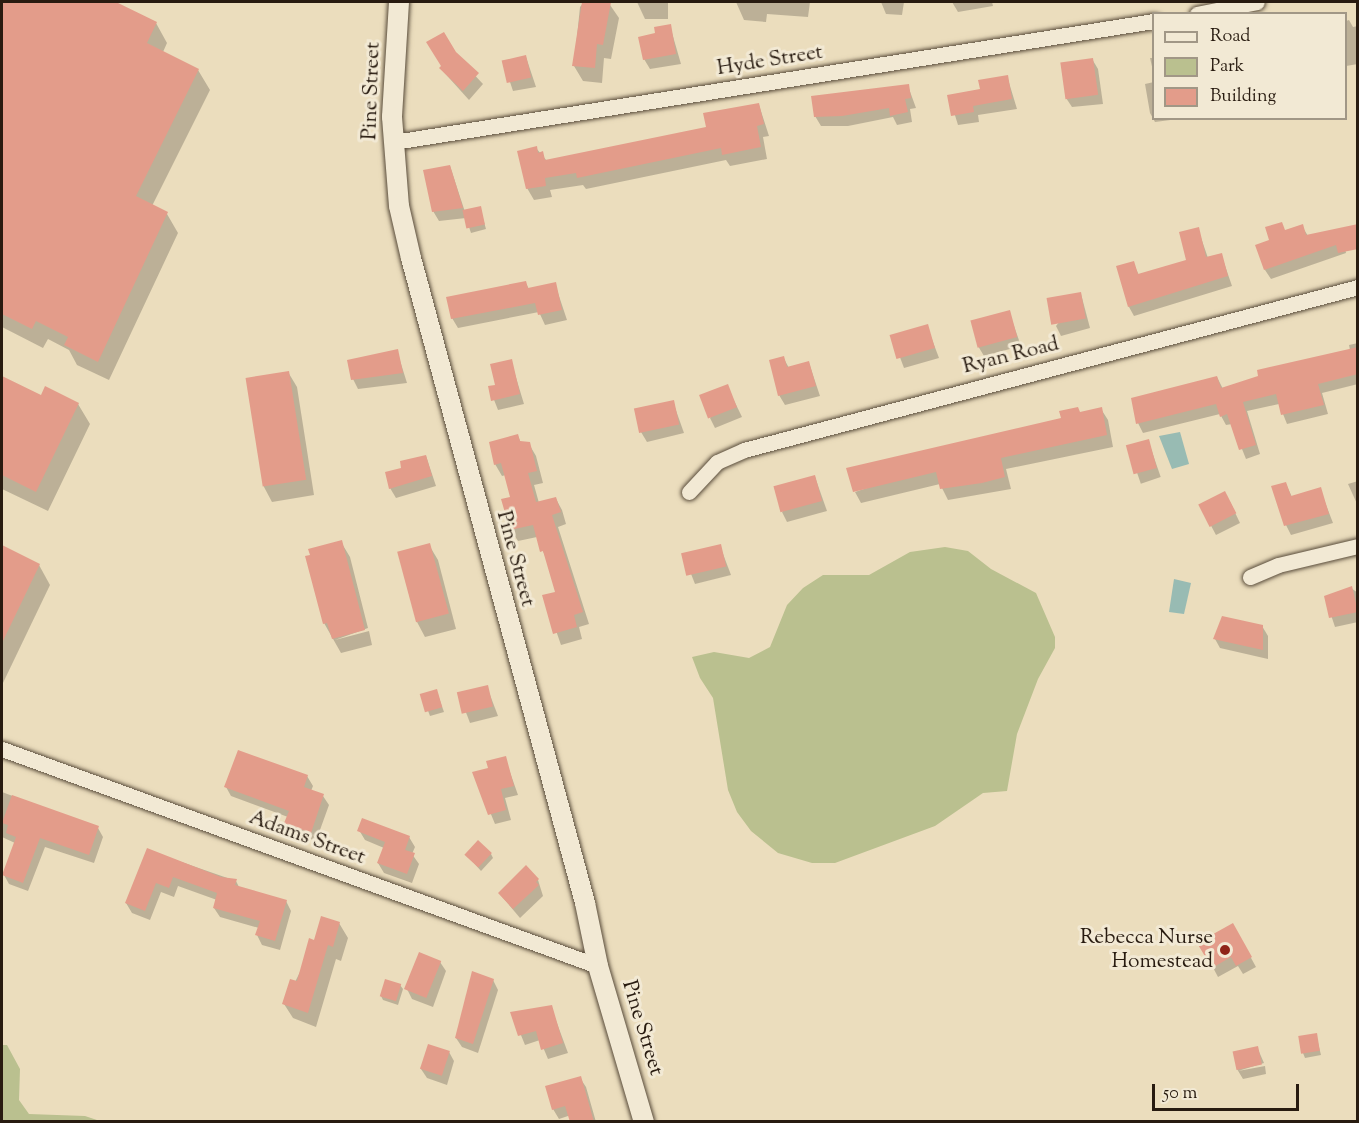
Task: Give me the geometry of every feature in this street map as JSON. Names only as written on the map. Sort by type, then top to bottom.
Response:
[{"type":"street","name":"Pine Street","points":[[399,2],[394,142],[399,206],[411,258],[585,903],[598,966],[644,1122]]},
{"type":"street","points":[[1207,12],[1257,2]]},
{"type":"street","name":"Hyde Street","points":[[394,142],[1152,21]]},
{"type":"street","name":"Ryan Road","points":[[689,492],[717,462],[744,450],[1358,287]]},
{"type":"street","points":[[1250,577],[1278,565],[1358,546]]},
{"type":"street","name":"Adams Street","points":[[2,749],[598,966]]},
{"type":"green space","points":[[945,547],[968,551],[991,569],[1036,593],[1055,637],[1055,648],[1038,679],[1017,734],[1007,791],[983,793],[935,826],[835,863],[812,863],[778,853],[751,831],[737,812],[728,790],[713,698],[700,678],[692,657],[714,652],[749,658],[770,647],[787,605],[803,588],[823,575],[869,575],[910,552]]},
{"type":"green space","points":[[2,1045],[7,1045],[20,1069],[19,1100],[29,1114],[85,1116],[100,1121],[2,1121]]},
{"type":"water","points":[[1180,432],[1189,464],[1172,469],[1159,436]]},
{"type":"water","points":[[1174,579],[1191,583],[1184,614],[1169,612]]},
{"type":"building","points":[[2,2],[116,2],[157,22],[147,43],[199,69],[136,196],[168,212],[98,362],[64,345],[68,337],[36,321],[32,329],[2,314]]},
{"type":"building","points":[[582,2],[611,2],[603,45],[597,44],[595,68],[572,66]]},
{"type":"building","points":[[671,24],[676,54],[643,60],[638,37],[655,33],[654,27]]},
{"type":"building","points":[[444,32],[456,52],[479,73],[463,91],[439,68],[441,66],[426,42]]},
{"type":"building","points":[[526,55],[531,77],[507,83],[502,61]]},
{"type":"building","points":[[1093,58],[1098,95],[1065,99],[1060,63]]},
{"type":"building","points":[[1008,75],[1012,99],[973,106],[974,112],[951,116],[947,95],[980,89],[978,80]]},
{"type":"building","points":[[909,84],[911,98],[905,99],[908,112],[890,116],[889,108],[842,116],[814,117],[811,96]]},
{"type":"building","points":[[759,103],[764,124],[757,126],[761,147],[722,155],[721,148],[577,178],[576,173],[545,178],[546,186],[526,189],[517,151],[537,146],[538,153],[543,151],[545,160],[706,127],[703,113]]},
{"type":"building","points":[[450,165],[463,208],[432,212],[423,170]]},
{"type":"building","points":[[481,206],[485,225],[466,229],[462,210]]},
{"type":"building","points":[[1282,222],[1285,230],[1303,224],[1306,235],[1358,224],[1358,249],[1338,253],[1336,245],[1264,270],[1255,245],[1269,240],[1265,227]]},
{"type":"building","points":[[1199,227],[1206,257],[1222,253],[1228,276],[1128,307],[1116,266],[1134,261],[1138,274],[1186,260],[1179,232]]},
{"type":"building","points":[[526,281],[528,288],[556,282],[562,310],[538,315],[535,303],[451,319],[446,297]]},
{"type":"building","points":[[1081,292],[1086,319],[1051,325],[1047,298]]},
{"type":"building","points":[[1010,310],[1017,337],[978,348],[970,321]]},
{"type":"building","points":[[928,324],[935,348],[896,359],[890,335]]},
{"type":"building","points":[[1358,347],[1358,374],[1318,384],[1324,405],[1281,415],[1276,394],[1243,402],[1256,445],[1239,450],[1227,414],[1220,417],[1216,404],[1136,424],[1131,398],[1217,376],[1221,388],[1258,376],[1257,370]]},
{"type":"building","points":[[398,349],[403,373],[351,380],[347,360]]},
{"type":"building","points":[[784,356],[787,367],[809,361],[816,386],[778,396],[769,360]]},
{"type":"building","points":[[512,359],[520,394],[491,401],[488,386],[495,385],[490,364]]},
{"type":"building","points":[[289,371],[306,480],[263,487],[246,378]]},
{"type":"building","points":[[2,376],[41,395],[45,386],[79,403],[36,492],[2,475]]},
{"type":"building","points":[[728,384],[737,407],[708,418],[699,395]]},
{"type":"building","points":[[674,400],[679,424],[639,433],[634,409]]},
{"type":"building","points":[[1078,407],[1080,412],[1102,407],[1107,435],[1001,458],[1005,477],[982,483],[940,489],[936,472],[853,492],[846,468],[1061,418],[1059,411]]},
{"type":"building","points":[[518,434],[520,441],[530,442],[537,471],[528,473],[536,502],[556,497],[561,512],[552,515],[583,612],[574,615],[577,627],[553,634],[542,595],[555,592],[543,551],[540,552],[533,525],[510,530],[501,499],[510,497],[501,463],[494,465],[489,442]]},
{"type":"building","points":[[1149,439],[1157,468],[1134,474],[1126,445]]},
{"type":"building","points":[[426,455],[432,476],[389,489],[385,472],[401,468],[400,461]]},
{"type":"building","points":[[815,475],[822,501],[780,512],[773,486]]},
{"type":"building","points":[[1286,482],[1291,496],[1321,487],[1329,514],[1284,526],[1271,486]]},
{"type":"building","points":[[1225,491],[1236,513],[1210,527],[1198,505]]},
{"type":"building","points":[[342,540],[365,630],[332,639],[327,623],[323,624],[305,556],[310,555],[308,549]]},
{"type":"building","points":[[430,543],[449,614],[416,622],[397,552]]},
{"type":"building","points":[[721,544],[726,566],[686,576],[681,553]]},
{"type":"building","points":[[2,545],[40,564],[2,643]]},
{"type":"building","points":[[1352,586],[1358,612],[1329,618],[1324,596]]},
{"type":"building","points":[[1222,616],[1263,625],[1263,650],[1213,639]]},
{"type":"building","points":[[488,685],[493,706],[462,714],[457,692]]},
{"type":"building","points":[[437,689],[442,707],[425,712],[420,694]]},
{"type":"building","points":[[238,750],[308,775],[304,787],[324,794],[311,833],[284,823],[289,811],[224,787]]},
{"type":"building","points":[[506,756],[514,786],[501,789],[506,810],[488,815],[472,772],[488,768],[486,761]]},
{"type":"building","points":[[12,795],[99,826],[89,855],[40,838],[23,883],[2,875],[16,837],[6,833],[8,825],[2,823]]},
{"type":"building","points":[[362,818],[410,836],[405,850],[415,853],[407,874],[377,863],[385,842],[357,831]]},
{"type":"building","points":[[478,840],[492,853],[478,868],[464,855]]},
{"type":"building","points":[[147,848],[221,877],[237,879],[235,885],[287,900],[275,941],[255,935],[260,921],[213,908],[217,893],[173,877],[169,888],[156,883],[145,911],[125,903]]},
{"type":"building","points":[[526,865],[539,879],[536,882],[539,885],[513,909],[498,893]]},
{"type":"building","points":[[321,916],[340,922],[333,947],[328,945],[308,1013],[282,1004],[290,979],[297,981],[309,938],[314,940]]},
{"type":"building","name":"Rebecca Nurse Homestead","points":[[1233,923],[1252,957],[1236,966],[1231,957],[1212,968],[1197,943]]},
{"type":"building","points":[[419,952],[441,961],[426,998],[404,989]]},
{"type":"building","points":[[472,971],[494,979],[473,1044],[455,1038]]},
{"type":"building","points":[[385,979],[401,984],[396,1001],[380,996]]},
{"type":"building","points":[[552,1005],[563,1043],[541,1050],[536,1031],[518,1036],[510,1012]]},
{"type":"building","points":[[1317,1033],[1320,1051],[1301,1054],[1298,1036]]},
{"type":"building","points":[[428,1044],[450,1051],[442,1076],[420,1069]]},
{"type":"building","points":[[1258,1046],[1262,1065],[1237,1070],[1233,1051]]},
{"type":"building","points":[[581,1076],[594,1122],[570,1122],[565,1106],[552,1110],[545,1086]]},
{"type":"place","name":"Rebecca Nurse Homestead","points":[[1225,950]]}]
